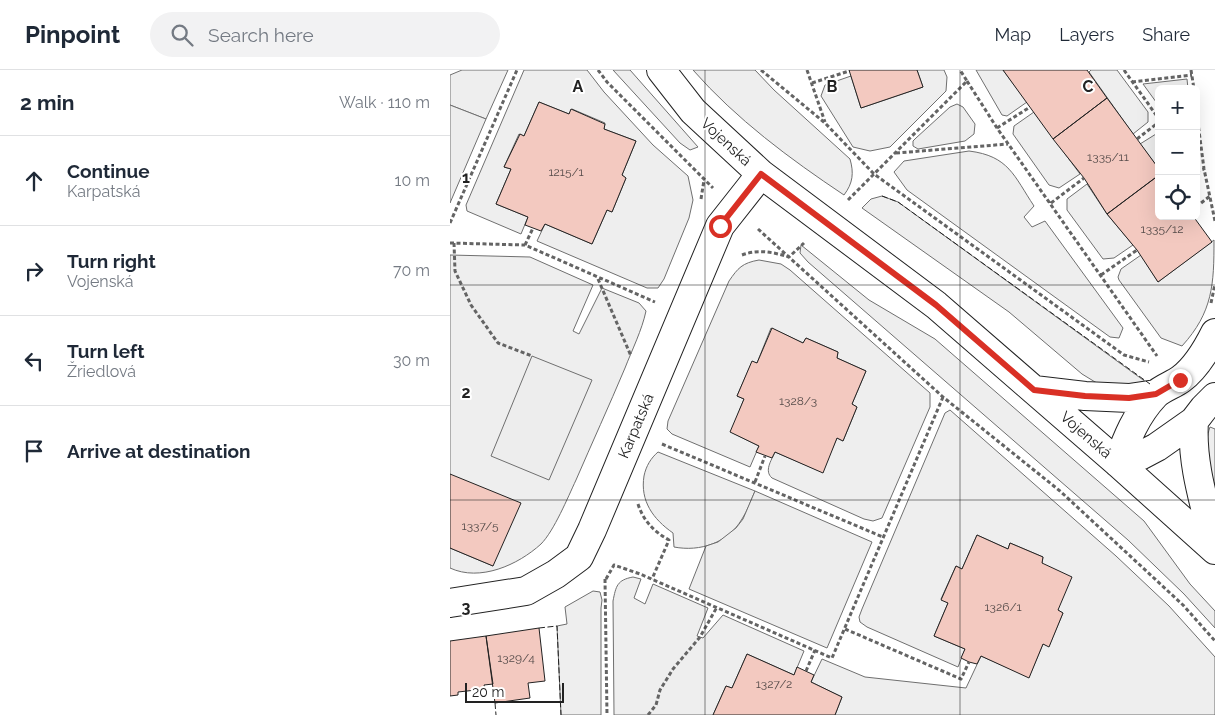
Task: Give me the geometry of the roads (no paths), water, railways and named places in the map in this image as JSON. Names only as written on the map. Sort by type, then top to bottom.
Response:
[{"type":"street","name":"Vojenská","points":[[661,70],[693,111],[761,174],[936,305],[1215,548]]},
{"type":"street","name":"Karpatská","points":[[450,603],[526,591],[556,574],[579,557],[720,226],[761,174]]},
{"type":"street","points":[[1034,390],[1085,396],[1129,398],[1156,394],[1180,380],[1202,372],[1204,354],[1212,321]]},
{"type":"street","points":[[1118,463],[1135,421],[1156,394]]},
{"type":"street","points":[[1118,463],[1149,452],[1194,421],[1215,397]]},
{"type":"street","points":[[1194,421],[1195,464],[1215,548]]}]
